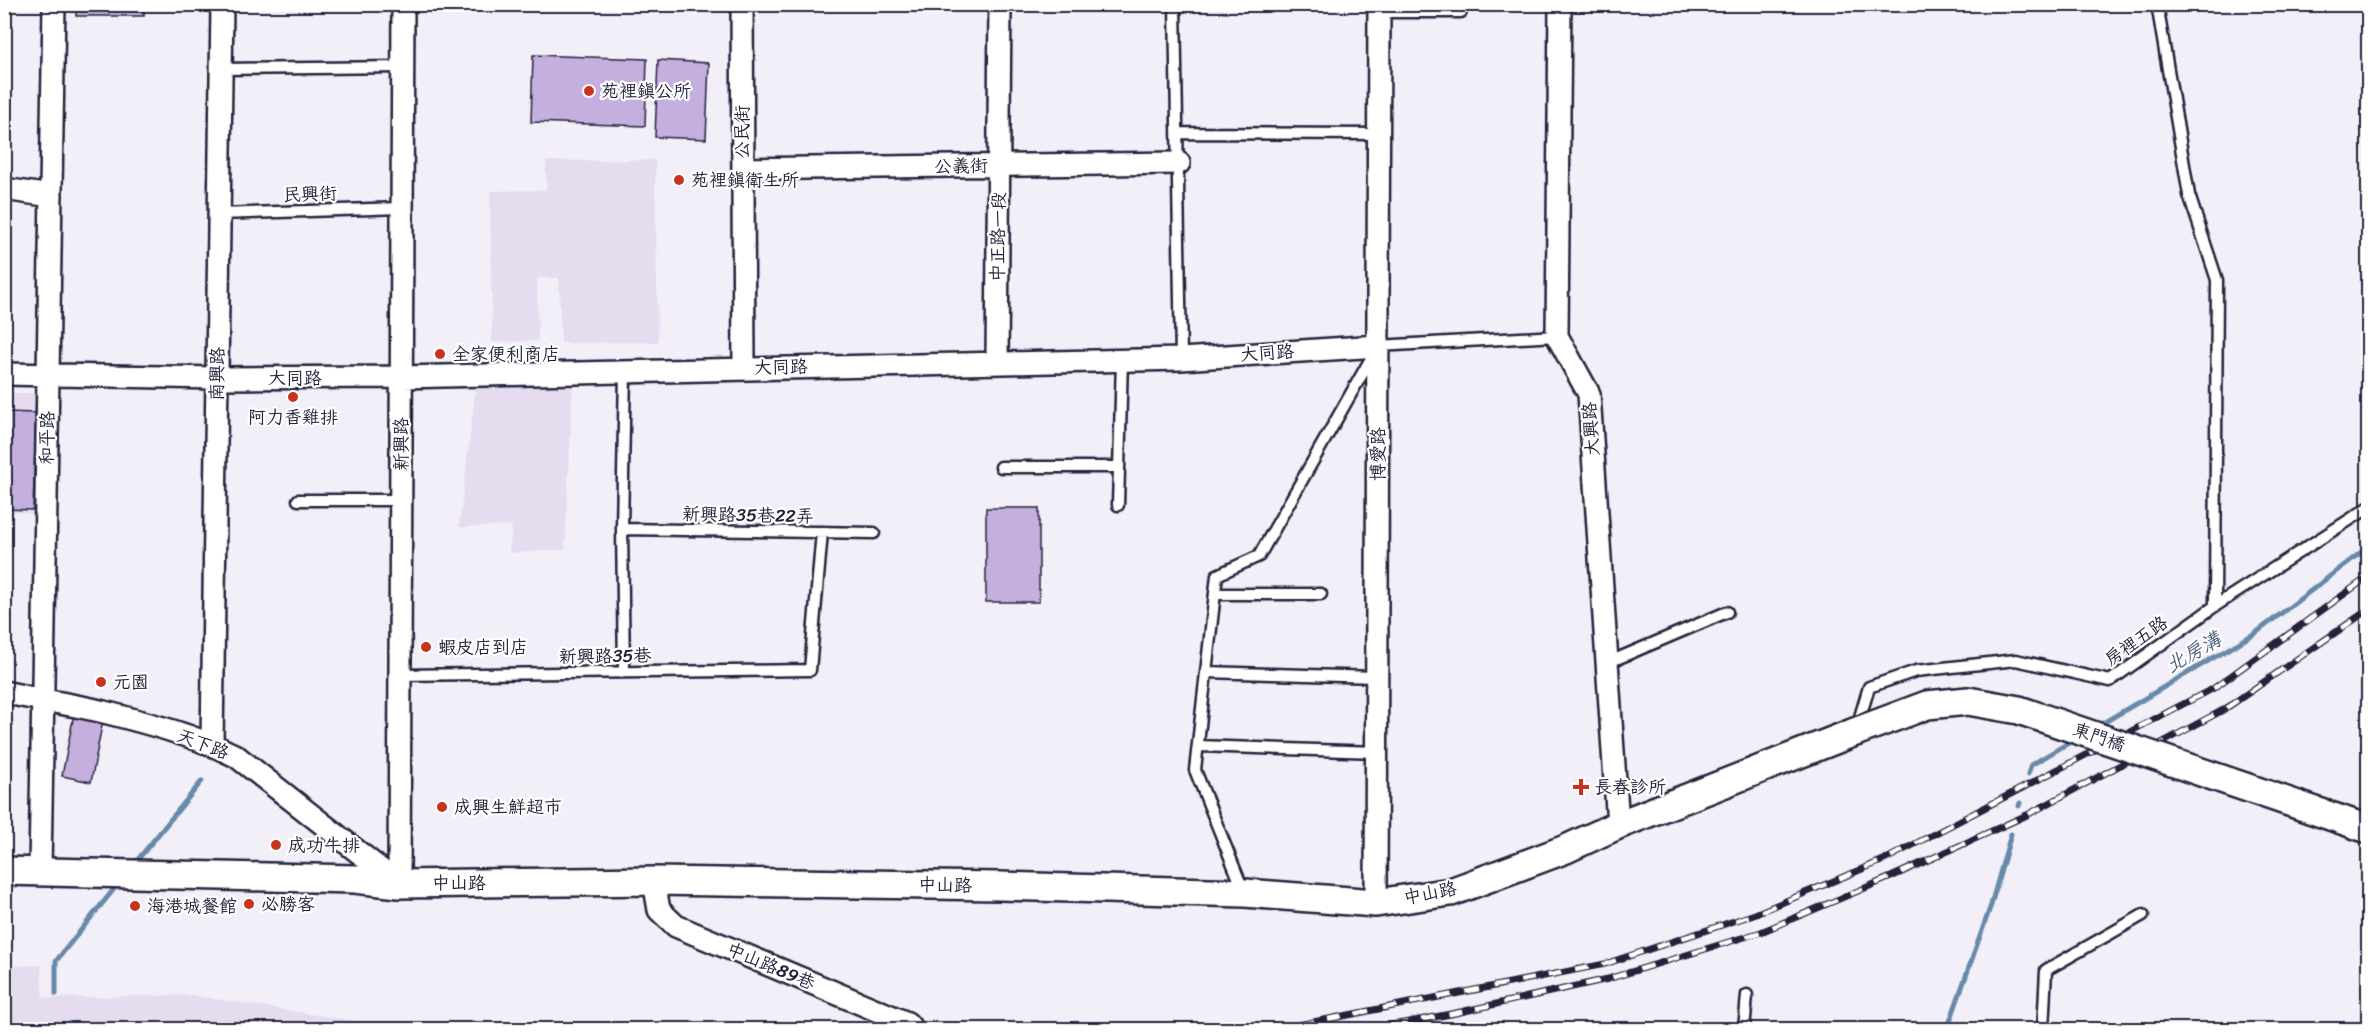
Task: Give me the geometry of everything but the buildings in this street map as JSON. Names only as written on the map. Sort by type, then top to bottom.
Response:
[{"type":"street","name":"和平路","points":[[40,871],[54,4]]},
{"type":"street","name":"南興路","points":[[213,744],[222,4]]},
{"type":"street","name":"新興路","points":[[399,884],[403,4]]},
{"type":"street","name":"公民街","points":[[742,4],[744,368]]},
{"type":"street","name":"中正路一段","points":[[997,362],[1000,4]]},
{"type":"street","name":"大興路","points":[[1560,4],[1557,336],[1589,394],[1618,825]]},
{"type":"street","name":"博愛路","points":[[1376,903],[1379,8]]},
{"type":"street","name":"公義街","points":[[742,169],[1179,163]]},
{"type":"street","points":[[4,189],[51,195]]},
{"type":"street","name":"大同路","points":[[4,374],[218,378],[402,377],[1181,359],[1378,346]]},
{"type":"street","name":"天下路","points":[[4,692],[43,702],[104,712],[213,744],[236,756],[399,884]]},
{"type":"street","name":"東門橋","points":[[1855,732],[1927,705],[1968,701],[2019,710],[2368,829]]},
{"type":"street","name":"中山路","points":[[4,871],[355,879],[399,884],[654,881],[1000,886],[1245,893],[1376,903],[1451,892],[1566,849],[1618,825],[1855,732]]},
{"type":"street","name":"中山路89巷","points":[[654,881],[659,910],[676,926],[907,1023],[913,1029]]},
{"type":"lane","points":[[1175,4],[1181,359]]},
{"type":"lane","points":[[2157,4],[2189,195],[2217,280],[2214,606]]},
{"type":"lane","points":[[1379,8],[1461,12]]},
{"type":"lane","points":[[222,69],[403,67]]},
{"type":"lane","points":[[1178,133],[1379,134]]},
{"type":"lane","name":"民興街","points":[[220,214],[402,208]]},
{"type":"lane","name":"大同路","points":[[1378,346],[1557,336]]},
{"type":"lane","points":[[1245,893],[1195,770],[1217,575],[1259,556],[1378,346]]},
{"type":"lane","points":[[1118,505],[1122,360]]},
{"type":"lane","points":[[624,672],[622,529],[626,371]]},
{"type":"lane","points":[[1001,467],[1119,467]]},
{"type":"lane","points":[[298,500],[401,500]]},
{"type":"lane","name":"房裡五路","points":[[1855,732],[1869,687],[1916,671],[2016,660],[2110,681],[2214,606],[2368,508]]},
{"type":"lane","name":"新興路35巷22弄","points":[[622,529],[874,533]]},
{"type":"lane","name":"新興路35巷","points":[[400,675],[810,670],[822,532]]},
{"type":"lane","points":[[1215,594],[1321,594]]},
{"type":"lane","points":[[1607,663],[1727,612]]},
{"type":"lane","points":[[1206,672],[1377,677]]},
{"type":"lane","points":[[1197,746],[1377,752]]},
{"type":"lane","points":[[2043,1029],[2046,970],[2143,915]]},
{"type":"lane","points":[[1744,1029],[1747,994]]},
{"type":"shaded area","points":[[655,160],[658,342],[561,343],[559,278],[537,278],[538,341],[492,342],[490,191],[546,190],[546,161]]},
{"type":"shaded area","points":[[573,382],[565,550],[509,553],[512,526],[459,527],[476,384]]},
{"type":"shaded area","points":[[5,393],[38,393],[38,514],[5,511]]},
{"type":"shaded area","points":[[41,965],[43,998],[191,995],[404,1029],[5,1029],[5,966]]},
{"type":"waterway","name":"北房溝","points":[[2098,726],[2257,632],[2368,547]]},
{"type":"waterway","name":"北房溝","points":[[2028,774],[2031,765],[2077,738]]},
{"type":"waterway","points":[[139,858],[202,781]]},
{"type":"waterway","name":"北房溝","points":[[1947,1030],[1991,905],[2011,834]]},
{"type":"waterway","points":[[56,994],[56,961],[114,889]]},
{"type":"railway","points":[[1273,1030],[1605,964],[1755,914],[1886,859],[2214,688],[2368,577]]},
{"type":"railway","points":[[1366,1030],[1456,1013],[1608,979],[1761,932],[1891,877],[2027,815],[2225,709],[2368,610]]},
{"type":"place","name":"苑裡鎮公所","points":[[589,91]]},
{"type":"place","name":"苑裡鎮衛生所","points":[[679,180]]},
{"type":"place","name":"全家便利商店","points":[[440,354]]},
{"type":"place","name":"阿力香雞排","points":[[293,397]]},
{"type":"place","name":"蝦皮店到店","points":[[426,647]]},
{"type":"place","name":"元園","points":[[101,682]]},
{"type":"place","name":"長春診所","points":[[1581,787]]},
{"type":"place","name":"成興生鮮超市","points":[[442,807]]},
{"type":"place","name":"成功牛排","points":[[276,845]]},
{"type":"place","name":"必勝客","points":[[249,904]]},
{"type":"place","name":"海港城餐館","points":[[135,906]]}]
